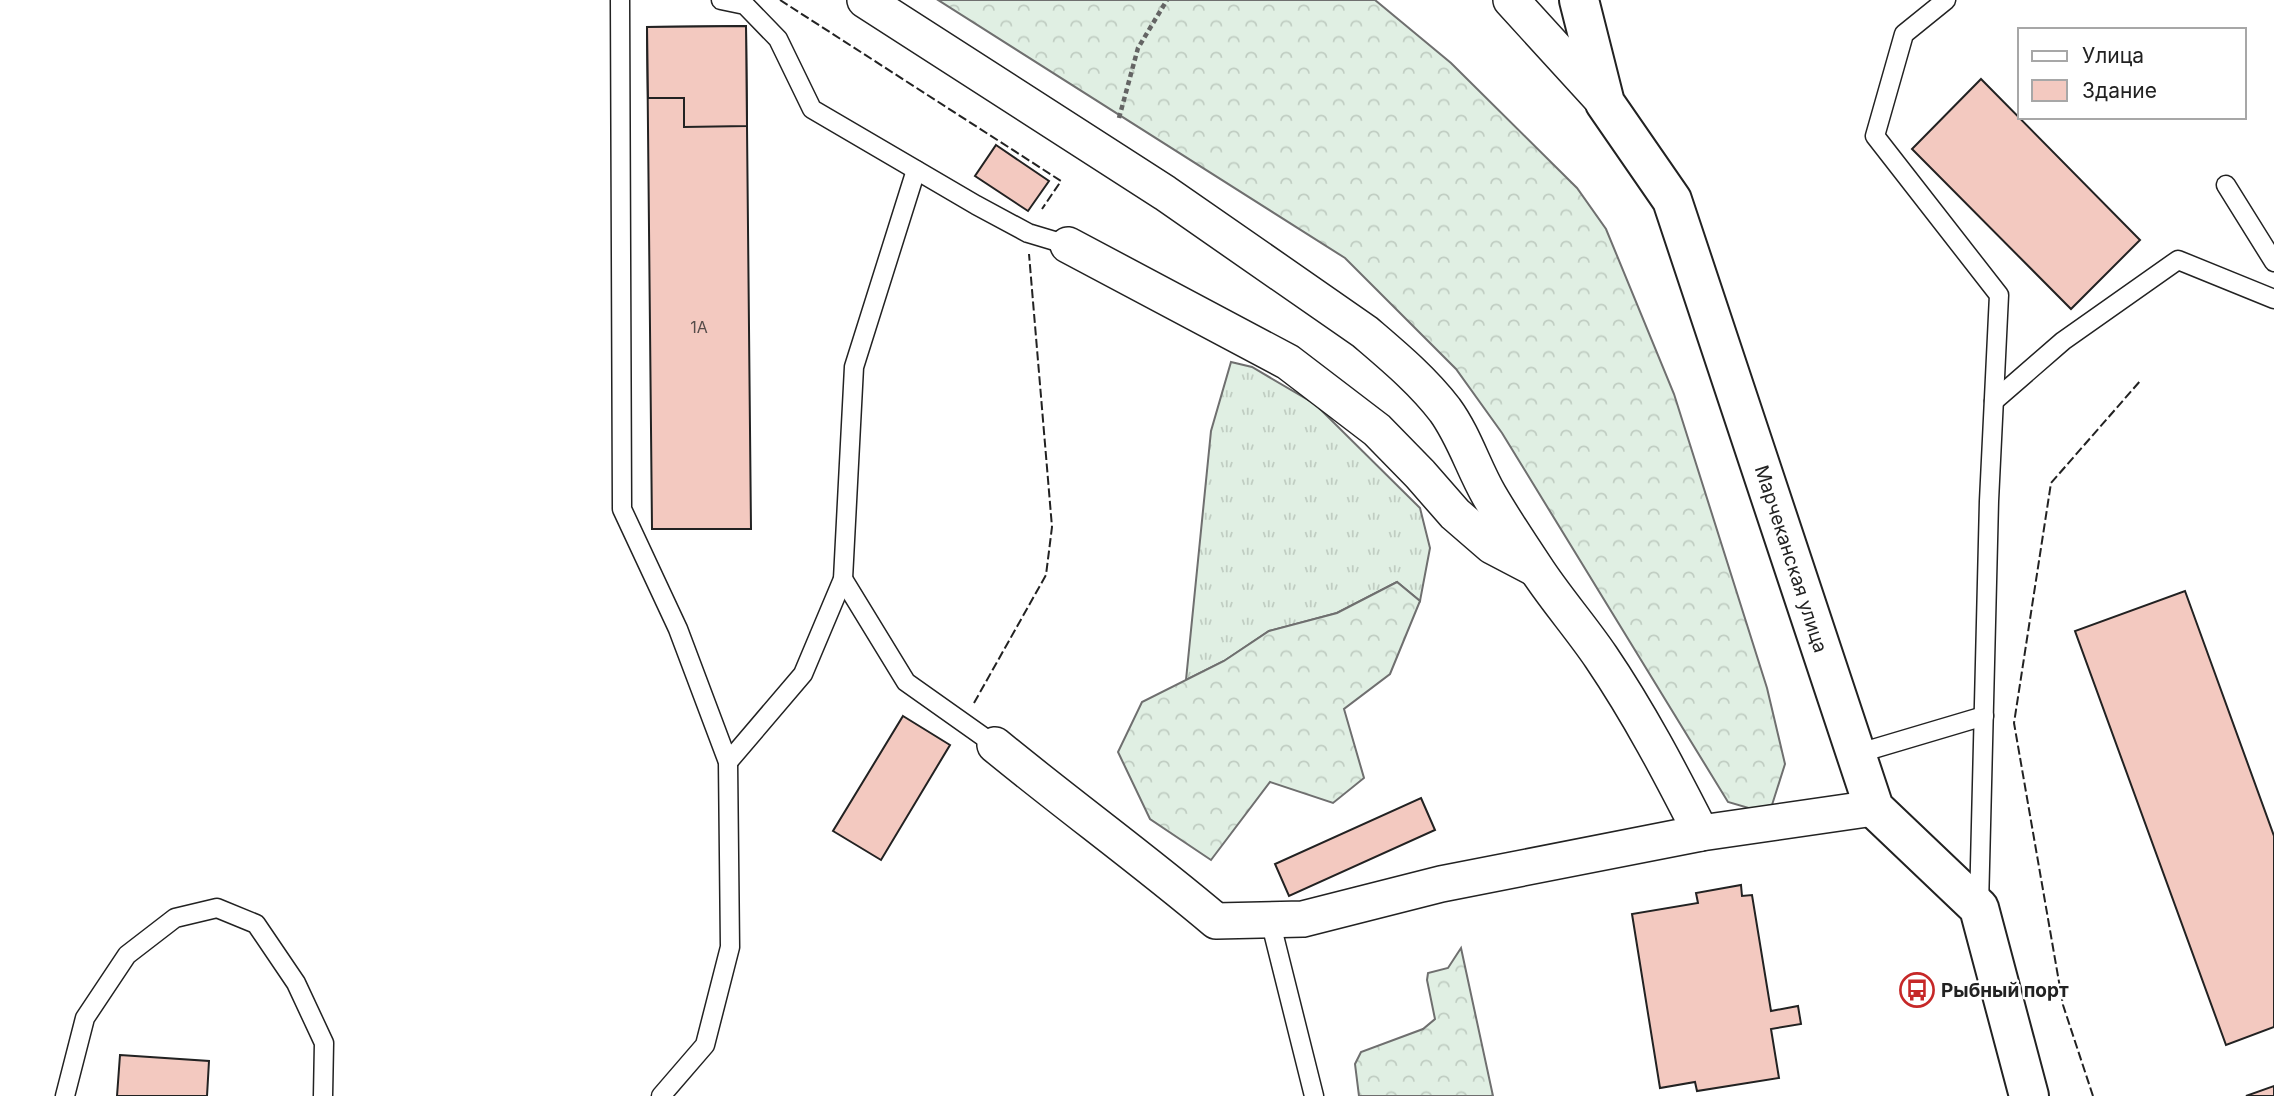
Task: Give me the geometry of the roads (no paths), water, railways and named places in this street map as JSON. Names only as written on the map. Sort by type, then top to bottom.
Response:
[{"type":"street","points":[[865,0],[1165,193],[1365,332],[1395,356],[1446,412],[1463,439],[1488,493],[1537,570],[1599,654],[1630,702],[1660,752],[1700,833]]},
{"type":"street","points":[[1511,0],[1605,103]]},
{"type":"street","name":"Марчеканская улица","points":[[1579,0],[1605,103],[1672,200],[1874,808],[1979,908]]},
{"type":"street","points":[[1068,245],[1288,362],[1377,430],[1455,514],[1492,546],[1537,570]]},
{"type":"street","points":[[995,745],[1073,809],[1160,873],[1216,921],[1303,919],[1441,884],[1700,833],[1874,808]]},
{"type":"street","points":[[1979,908],[2029,1096]]},
{"type":"lane","points":[[620,0],[622,509],[678,629],[728,762],[730,947],[705,1045],[661,1096]]},
{"type":"lane","points":[[721,0],[745,5],[778,39],[812,109],[1028,233],[1068,245]]},
{"type":"lane","points":[[1946,0],[1904,34],[1875,136],[1999,295],[1989,501],[1979,908]]},
{"type":"lane","points":[[728,762],[803,674],[843,579],[854,367],[916,170]]},
{"type":"lane","points":[[2226,185],[2274,262]]},
{"type":"lane","points":[[1994,401],[2063,341],[2178,260],[2274,299]]},
{"type":"lane","points":[[843,579],[906,682],[995,745]]},
{"type":"lane","points":[[1856,754],[1984,716]]},
{"type":"lane","points":[[65,1096],[85,1018],[127,955],[175,918],[218,908],[256,924],[296,983],[324,1044],[323,1096]]},
{"type":"lane","points":[[1270,919],[1314,1096]]},
{"type":"place","name":"Рыбный порт","points":[[1917,990]]}]
